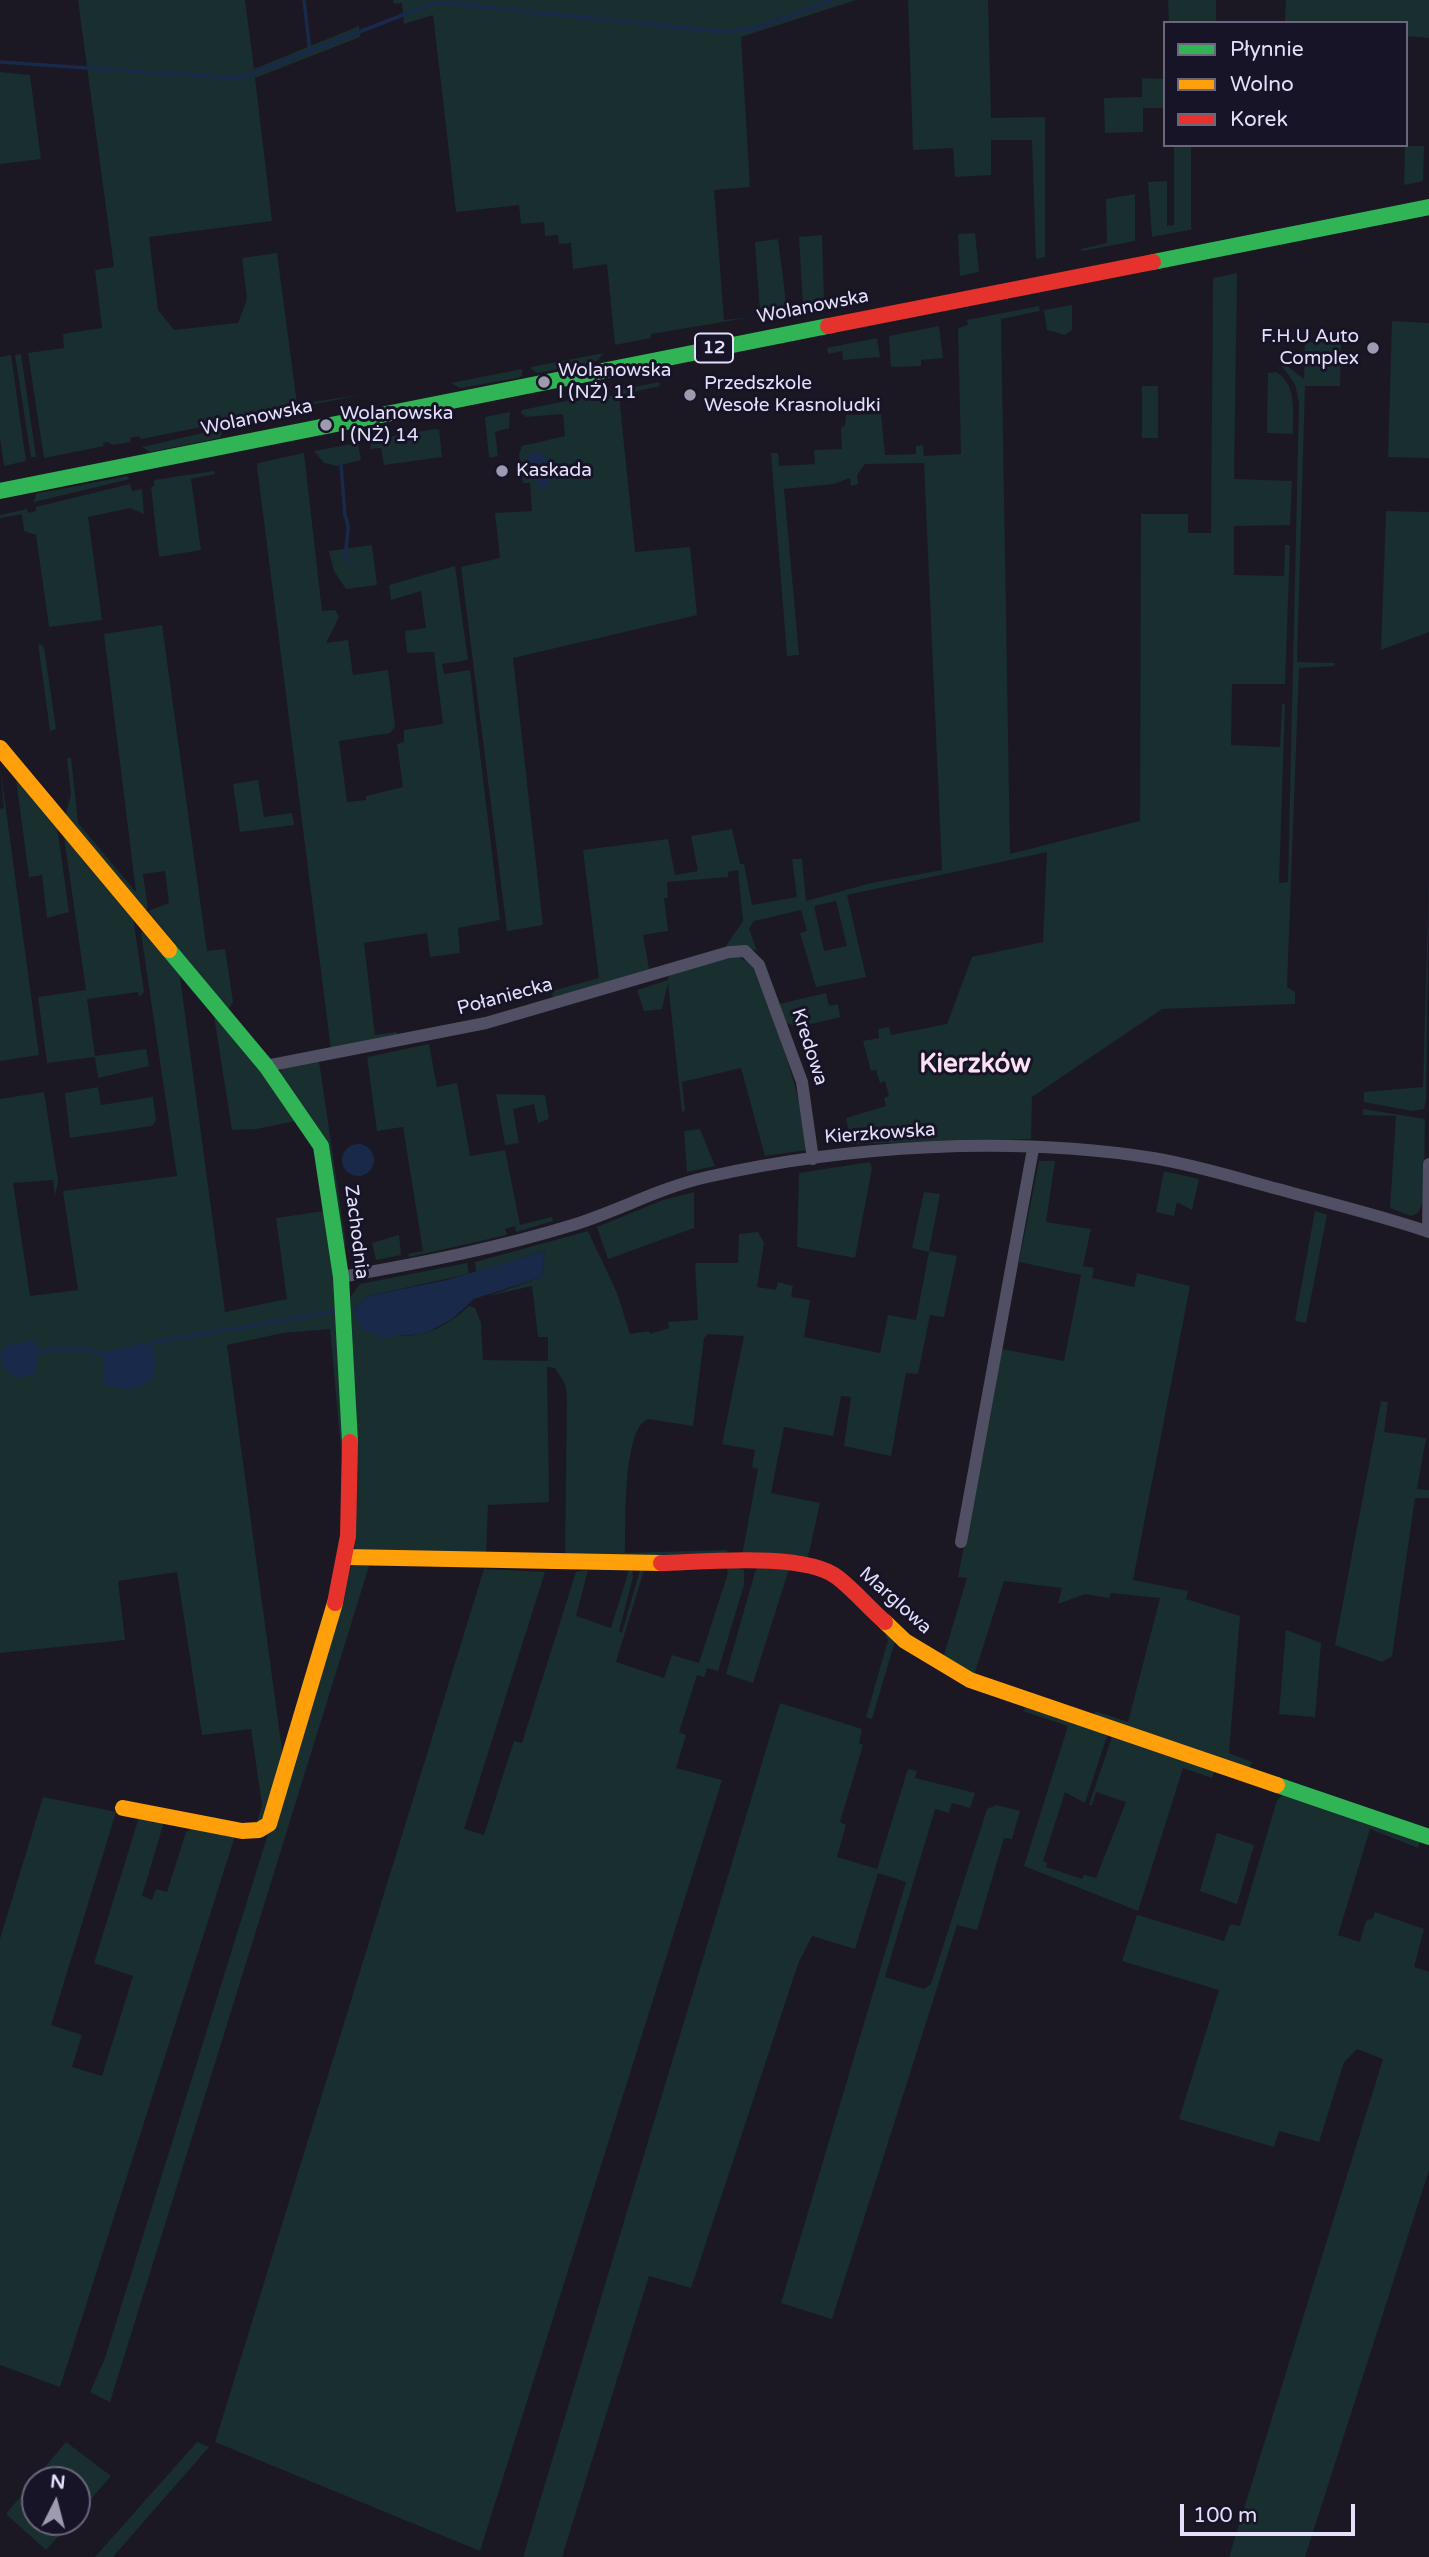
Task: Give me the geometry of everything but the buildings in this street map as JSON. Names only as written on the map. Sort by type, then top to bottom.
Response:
[{"type":"street","name":"Wolanowska","points":[[0,491],[1429,207]]},
{"type":"street","name":"Zachodnia","points":[[0,748],[266,1066],[321,1146],[341,1277],[350,1434],[345,1558],[307,1700],[269,1824],[259,1830],[242,1831],[123,1808]]},
{"type":"street","name":"Połaniecka","points":[[266,1066],[486,1023],[729,952],[750,954]]},
{"type":"street","name":"Kredowa","points":[[750,954],[759,965],[802,1082],[813,1159]]},
{"type":"street","name":"Kierzkowska","points":[[341,1277],[469,1253],[579,1223],[687,1182],[813,1159],[909,1149],[1033,1149],[1158,1159],[1428,1231]]},
{"type":"street","points":[[961,1542],[1033,1149]]},
{"type":"street","points":[[1428,1231],[1429,1164]]},
{"type":"street","name":"Marglowa","points":[[345,1558],[573,1563],[779,1562],[816,1566],[837,1577],[905,1642],[970,1680],[1429,1837]]},
{"type":"green space","points":[[78,0],[245,0],[254,69],[359,26],[360,37],[255,78],[272,221],[149,237],[158,310],[174,330],[238,323],[247,299],[242,258],[277,253],[297,404],[361,395],[233,420],[232,417],[222,419],[222,423],[141,439],[139,436],[130,438],[130,442],[112,445],[108,442],[103,443],[104,446],[44,458],[28,353],[64,348],[63,334],[102,328],[95,270],[114,267]]},
{"type":"green space","points":[[393,0],[856,0],[741,37],[750,187],[714,190],[724,320],[752,317],[651,334],[651,338],[615,345],[607,264],[573,269],[571,243],[559,244],[558,235],[545,236],[544,222],[521,224],[519,205],[456,212],[433,15],[404,24],[402,3],[394,4]]},
{"type":"green space","points":[[908,0],[988,0],[991,118],[1045,117],[1045,257],[1036,259],[1032,140],[991,140],[991,175],[955,177],[953,148],[913,150]]},
{"type":"green space","points":[[1168,0],[1216,0],[1216,21],[1169,21]]},
{"type":"green space","points":[[1286,0],[1429,0],[1429,38],[1408,36],[1408,21],[1285,21]]},
{"type":"green space","points":[[0,72],[30,75],[41,159],[0,164]]},
{"type":"green space","points":[[1142,78],[1163,79],[1163,108],[1143,108],[1143,132],[1105,133],[1104,98],[1142,97]]},
{"type":"green space","points":[[1424,146],[1423,181],[1404,185],[1405,147]]},
{"type":"green space","points":[[1174,147],[1191,147],[1191,228],[1194,229],[1152,237],[1148,182],[1167,181],[1167,226],[1174,225]]},
{"type":"green space","points":[[1135,194],[1135,241],[1082,251],[1081,249],[1107,243],[1106,199]]},
{"type":"green space","points":[[975,233],[979,272],[960,276],[958,234]]},
{"type":"green space","points":[[822,235],[824,303],[807,307],[803,303],[799,237]]},
{"type":"green space","points":[[778,239],[787,310],[763,315],[760,312],[755,242]]},
{"type":"green space","points":[[1237,273],[1234,479],[1292,481],[1290,525],[1234,526],[1234,575],[1284,576],[1285,545],[1290,545],[1285,684],[1232,684],[1231,745],[1280,747],[1282,704],[1285,704],[1279,883],[1288,882],[1299,403],[1295,384],[1282,366],[1283,363],[1304,379],[1305,342],[1341,343],[1340,386],[1305,386],[1297,662],[1335,663],[1334,666],[1299,668],[1287,987],[1295,992],[1295,1004],[1162,1009],[1032,1097],[1031,1139],[851,1144],[846,1118],[886,1106],[884,1098],[889,1096],[885,1081],[880,1083],[876,1070],[871,1071],[863,1041],[879,1038],[878,1029],[889,1027],[891,1035],[947,1024],[972,957],[1043,942],[1047,852],[847,895],[866,977],[816,987],[800,933],[807,931],[801,910],[754,921],[749,929],[757,951],[741,945],[726,946],[743,921],[738,870],[728,872],[728,877],[667,882],[668,898],[664,898],[668,931],[643,935],[649,969],[553,999],[552,991],[599,978],[583,850],[668,839],[675,875],[698,871],[691,836],[732,829],[740,864],[744,864],[752,905],[797,897],[792,859],[802,859],[806,901],[871,883],[942,870],[924,463],[865,464],[857,475],[858,484],[851,486],[850,478],[834,484],[784,489],[799,655],[787,656],[771,453],[778,453],[779,466],[815,464],[814,450],[842,449],[841,428],[845,425],[846,415],[881,414],[885,455],[916,454],[916,446],[923,445],[924,456],[961,454],[958,328],[968,325],[967,320],[1039,306],[1040,311],[1001,319],[1010,854],[1140,821],[1141,514],[1188,514],[1188,533],[1211,533],[1213,278]],"holes":[[[836,901],[847,946],[824,951],[814,906]]]},
{"type":"green space","points":[[1072,305],[1072,330],[1065,335],[1047,330],[1044,310]]},
{"type":"green space","points":[[1392,321],[1429,323],[1429,458],[1388,457]]},
{"type":"green space","points":[[939,326],[943,358],[921,360],[921,366],[891,367],[889,336]]},
{"type":"green space","points":[[877,338],[880,357],[843,360],[842,351],[828,354],[827,348]]},
{"type":"green space","points":[[604,353],[597,361],[538,373],[531,367]]},
{"type":"green space","points":[[21,354],[36,457],[31,457],[15,355]]},
{"type":"green space","points":[[11,355],[26,461],[4,466],[0,438],[0,357]]},
{"type":"green space","points":[[522,369],[522,376],[517,378],[460,388],[451,383]]},
{"type":"green space","points":[[1276,372],[1283,377],[1291,391],[1293,434],[1267,433],[1268,373]]},
{"type":"green space","points":[[659,382],[660,386],[619,395],[635,552],[690,547],[697,615],[513,658],[543,925],[507,931],[461,567],[500,558],[495,513],[532,511],[530,483],[523,483],[519,455],[522,446],[565,436],[563,414],[526,417],[521,413],[522,410],[604,393],[605,397],[615,395],[615,391]]},
{"type":"green space","points":[[1142,386],[1158,386],[1158,438],[1142,438]]},
{"type":"green space","points":[[510,412],[509,428],[495,432],[498,456],[489,458],[485,417]]},
{"type":"green space","points":[[224,428],[220,438],[150,452],[142,447]]},
{"type":"green space","points":[[439,430],[442,457],[384,465],[381,448],[370,449],[372,440]]},
{"type":"green space","points":[[358,443],[361,460],[337,466],[324,463],[314,451]]},
{"type":"green space","points":[[304,453],[322,611],[335,610],[339,617],[326,643],[348,640],[353,675],[388,670],[395,727],[390,733],[339,741],[347,802],[366,800],[366,796],[403,787],[397,744],[404,742],[404,730],[443,724],[434,652],[407,653],[405,631],[426,628],[421,591],[391,600],[389,585],[455,566],[468,660],[442,664],[444,674],[470,670],[500,920],[458,928],[460,953],[430,957],[427,933],[364,943],[375,1035],[397,1032],[397,1038],[331,1050],[257,466],[258,463]]},
{"type":"green space","points":[[214,471],[215,474],[191,479],[201,550],[159,557],[151,487],[154,486],[154,480]]},
{"type":"green space","points":[[127,476],[130,479],[34,502],[36,494]]},
{"type":"green space","points":[[130,484],[132,491],[142,489],[144,514],[130,508],[88,517],[102,620],[49,627],[36,535],[24,531],[22,514],[0,518],[0,515],[27,509],[28,513],[36,511],[36,507]]},
{"type":"green space","points":[[1386,511],[1429,512],[1429,632],[1381,650]]},
{"type":"green space","points":[[372,545],[377,585],[346,589],[334,571],[329,551]]},
{"type":"green space","points":[[162,625],[207,951],[225,949],[233,1002],[227,1011],[148,911],[169,903],[165,871],[143,874],[148,909],[143,911],[65,818],[71,794],[67,758],[71,758],[78,823],[136,892],[104,634]]},
{"type":"green space","points":[[38,643],[44,647],[56,729],[50,731]]},
{"type":"green space","points":[[0,765],[39,1055],[0,1061],[0,809],[4,808]]},
{"type":"green space","points":[[16,779],[57,826],[69,912],[47,918],[42,875],[29,877]]},
{"type":"green space","points":[[258,780],[264,817],[292,813],[294,825],[240,832],[233,784]]},
{"type":"green space","points":[[64,837],[132,910],[144,992],[139,997],[138,992],[87,999],[95,1056],[146,1049],[149,1066],[98,1078],[95,1057],[47,1063],[38,997],[86,990]]},
{"type":"green space","points":[[1429,874],[1426,1101],[1424,1109],[1412,1111],[1364,1102],[1364,1092],[1423,1087]]},
{"type":"green space","points":[[143,930],[254,1059],[314,1146],[314,1151],[296,1121],[256,1129],[232,1130],[214,1016],[180,977],[225,1312],[287,1299],[276,1218],[324,1211],[320,1173],[316,1166],[322,1171],[341,1358],[343,1471],[330,1329],[283,1333],[227,1345],[283,1757],[269,1809],[257,1825],[248,1828],[220,1824],[213,1816],[235,1825],[257,1821],[262,1805],[251,1729],[202,1735],[177,1572],[118,1581],[125,1640],[0,1653],[0,1099],[44,1092],[58,1181],[55,1196],[53,1180],[13,1183],[30,1296],[78,1290],[63,1191],[177,1176],[141,933]]},
{"type":"green space","points":[[737,956],[753,965],[778,1033],[799,1102],[807,1150],[765,1156],[741,1068],[682,1082],[685,1111],[682,1112],[668,983],[662,1009],[644,1011],[637,990],[668,980],[669,975]]},
{"type":"green space","points":[[826,993],[829,1006],[838,1004],[840,1017],[799,1027],[786,1023],[779,1004]]},
{"type":"green space","points":[[429,1044],[437,1087],[457,1083],[470,1156],[505,1150],[520,1225],[552,1217],[553,1221],[516,1232],[515,1226],[505,1229],[507,1235],[409,1257],[408,1254],[423,1251],[403,1127],[377,1131],[367,1057]]},
{"type":"green space","points":[[319,1061],[346,1245],[342,1246],[327,1148],[280,1073],[283,1067]]},
{"type":"green space","points":[[98,1087],[101,1105],[153,1097],[156,1120],[152,1126],[70,1138],[65,1093]]},
{"type":"green space","points":[[496,1094],[545,1095],[549,1119],[538,1123],[534,1104],[513,1109],[519,1143],[505,1145]]},
{"type":"green space","points":[[1363,1109],[1425,1119],[1424,1199],[1418,1213],[1411,1216],[1390,1208],[1396,1116],[1363,1115]]},
{"type":"green space","points":[[700,1129],[715,1166],[687,1172],[684,1131]]},
{"type":"green space","points":[[1039,1161],[1055,1161],[1046,1222],[1091,1229],[1083,1266],[1094,1268],[1092,1278],[1134,1287],[1137,1273],[1190,1286],[1133,1580],[1188,1591],[1186,1599],[1240,1616],[1229,1753],[1252,1762],[1248,1771],[1094,1718],[1095,1711],[1128,1722],[1160,1598],[1111,1593],[1109,1598],[1085,1594],[1058,1604],[1062,1588],[1004,1581],[975,1672],[980,1680],[943,1658],[967,1578],[958,1577],[1002,1349],[1064,1361],[1081,1275],[1019,1262]]},
{"type":"green space","points":[[870,1162],[872,1168],[855,1258],[797,1247],[799,1173]]},
{"type":"green space","points":[[1164,1171],[1199,1179],[1192,1210],[1177,1202],[1174,1216],[1156,1212]]},
{"type":"green space","points":[[694,1192],[694,1228],[608,1259],[597,1227],[663,1200]]},
{"type":"green space","points":[[924,1192],[940,1194],[929,1251],[957,1256],[944,1317],[930,1315],[918,1374],[906,1373],[891,1456],[844,1446],[851,1397],[841,1396],[833,1436],[784,1427],[771,1493],[820,1503],[808,1557],[742,1556],[758,1469],[752,1467],[755,1450],[722,1444],[744,1336],[708,1334],[704,1338],[693,1426],[648,1419],[640,1427],[634,1440],[627,1480],[625,1553],[728,1550],[723,1557],[565,1558],[567,1396],[565,1384],[555,1368],[547,1367],[549,1502],[488,1505],[486,1556],[355,1551],[351,1296],[360,1284],[467,1263],[469,1274],[368,1296],[356,1306],[362,1327],[391,1335],[419,1334],[444,1325],[469,1306],[475,1308],[481,1323],[483,1360],[548,1361],[548,1337],[538,1337],[532,1286],[488,1296],[542,1277],[545,1251],[476,1272],[475,1262],[588,1231],[617,1293],[630,1334],[649,1331],[650,1334],[669,1328],[668,1322],[698,1320],[695,1263],[738,1263],[739,1234],[758,1232],[764,1243],[757,1287],[776,1290],[778,1282],[793,1286],[791,1297],[810,1300],[804,1337],[880,1353],[888,1315],[916,1320],[929,1252],[912,1248]]},
{"type":"green space","points":[[1315,1211],[1327,1215],[1306,1323],[1295,1321]]},
{"type":"green space","points":[[399,1235],[401,1255],[376,1260],[372,1243]]},
{"type":"green space","points":[[1381,1401],[1388,1402],[1384,1432],[1426,1438],[1417,1489],[1429,1490],[1429,1498],[1415,1498],[1392,1656],[1382,1662],[1335,1645]]},
{"type":"green space","points":[[726,1565],[744,1570],[744,1585],[718,1671],[707,1668],[704,1677],[697,1675],[679,1732],[686,1735],[676,1768],[722,1780],[480,2551],[215,2442],[484,1569],[545,1572],[464,1829],[484,1835],[514,1741],[522,1743],[576,1572],[588,1570],[576,1616],[611,1628],[629,1570],[632,1570],[633,1577],[619,1631],[622,1633],[640,1570],[644,1570],[616,1662],[664,1678],[672,1655],[699,1663],[728,1573]]},
{"type":"green space","points":[[369,1566],[110,2402],[90,2392],[105,2358],[351,1567]]},
{"type":"green space","points":[[781,1566],[815,1571],[842,1586],[819,1575],[789,1569],[753,1683],[726,1674],[755,1572],[758,1567]]},
{"type":"green space","points":[[1286,1630],[1321,1643],[1315,1717],[1279,1714]]},
{"type":"green space","points":[[885,1634],[895,1641],[872,1719],[866,1717],[888,1640]]},
{"type":"green space","points":[[780,1703],[862,1729],[859,1743],[863,1745],[840,1822],[846,1825],[837,1857],[877,1869],[908,1769],[917,1771],[915,1778],[975,1793],[970,1808],[952,1803],[949,1813],[935,1809],[885,1977],[924,1989],[931,1984],[987,1809],[996,1805],[1020,1811],[1012,1839],[1004,1838],[977,1930],[957,1925],[832,2319],[781,2303],[906,1882],[878,1873],[855,1949],[812,1936],[798,1964],[691,2288],[649,2276],[562,2557],[523,2557]]},
{"type":"green space","points":[[1026,1707],[1108,1733],[1085,1803],[1065,1792],[1043,1861],[1047,1863],[1046,1867],[1082,1879],[1084,1875],[1096,1878],[1126,1802],[1096,1792],[1092,1805],[1089,1805],[1113,1734],[1215,1769],[1212,1778],[1183,1768],[1138,1911],[1024,1866],[1068,1726],[1023,1711]]},
{"type":"green space","points":[[1283,1795],[1421,1838],[1418,1848],[1370,1829],[1338,1935],[1360,1942],[1366,1921],[1373,1918],[1375,1912],[1424,1929],[1414,1967],[1429,1972],[1429,2170],[1305,2557],[1229,2557],[1383,2059],[1357,2049],[1344,2062],[1319,2142],[1279,2131],[1274,2147],[1179,2119],[1219,1990],[1122,1961],[1137,1915],[1224,1941],[1230,1924],[1240,1926],[1277,1800]]},
{"type":"green space","points":[[43,1797],[116,1812],[51,2025],[82,2035],[72,2067],[102,2076],[133,1976],[94,1963],[139,1817],[164,1822],[142,1896],[152,1900],[156,1889],[167,1892],[186,1832],[192,1829],[235,1836],[60,2387],[0,2365],[0,1939]]},
{"type":"green space","points":[[1217,1833],[1254,1845],[1237,1904],[1200,1891]]},
{"type":"green space","points":[[66,2442],[111,2476],[91,2499],[91,2466],[46,2466]]},
{"type":"green space","points":[[197,2442],[209,2447],[113,2557],[95,2557]]},
{"type":"green space","points":[[21,2496],[21,2528],[6,2514]]},
{"type":"green space","points":[[30,2536],[58,2536],[46,2550]]},
{"type":"water","points":[[532,451],[542,453],[547,461],[550,477],[545,491],[540,490],[527,461]]},
{"type":"water","points":[[358,1144],[369,1149],[374,1160],[369,1171],[358,1176],[347,1171],[342,1160],[347,1149]]},
{"type":"water","points":[[545,1251],[542,1277],[474,1299],[451,1320],[424,1334],[385,1337],[362,1327],[356,1306],[368,1296],[447,1280]]},
{"type":"water","points":[[34,1341],[38,1347],[36,1374],[17,1378],[2,1367],[0,1354],[5,1346]]},
{"type":"water","points":[[152,1343],[156,1363],[152,1381],[130,1390],[107,1386],[104,1382],[104,1354]]},
{"type":"waterway","points":[[304,0],[310,52]]},
{"type":"waterway","points":[[0,62],[233,78],[246,76],[431,4],[457,4],[724,32],[760,27],[832,0]]},
{"type":"waterway","points":[[341,465],[348,527],[347,563]]},
{"type":"waterway","points":[[351,1310],[356,1311],[362,1327],[385,1337]]},
{"type":"waterway","points":[[150,1343],[337,1311]]},
{"type":"waterway","points":[[33,1353],[54,1349],[89,1350],[104,1354],[143,1345]]},
{"type":"traffic: fast","points":[[1153,262],[1429,207]]},
{"type":"traffic: fast","points":[[0,491],[828,326]]},
{"type":"traffic: fast","points":[[169,950],[266,1066],[321,1146],[341,1277],[350,1442]]},
{"type":"traffic: fast","points":[[1277,1785],[1429,1837]]},
{"type":"traffic: slow","points":[[0,748],[169,950]]},
{"type":"traffic: slow","points":[[345,1557],[661,1563]]},
{"type":"traffic: slow","points":[[123,1808],[242,1831],[259,1830],[269,1824],[335,1603]]},
{"type":"traffic: slow","points":[[885,1622],[905,1641],[970,1680],[1277,1785]]},
{"type":"traffic: jam","points":[[828,326],[1153,262]]},
{"type":"traffic: jam","points":[[335,1603],[348,1536],[350,1442]]},
{"type":"traffic: jam","points":[[661,1563],[753,1560],[801,1564],[821,1569],[837,1577],[885,1622]]},
{"type":"place","name":"F.H.U Auto Complex","points":[[1373,348]]},
{"type":"place","name":"Wolanowska I (NŻ) 11","points":[[544,382]]},
{"type":"place","name":"Przedszkole Wesołe Krasnoludki","points":[[690,395]]},
{"type":"place","name":"Wolanowska I (NŻ) 14","points":[[326,425]]},
{"type":"place","name":"Kaskada","points":[[502,471]]},
{"type":"district","name":"Kierzków","points":[[975,1065]]}]
